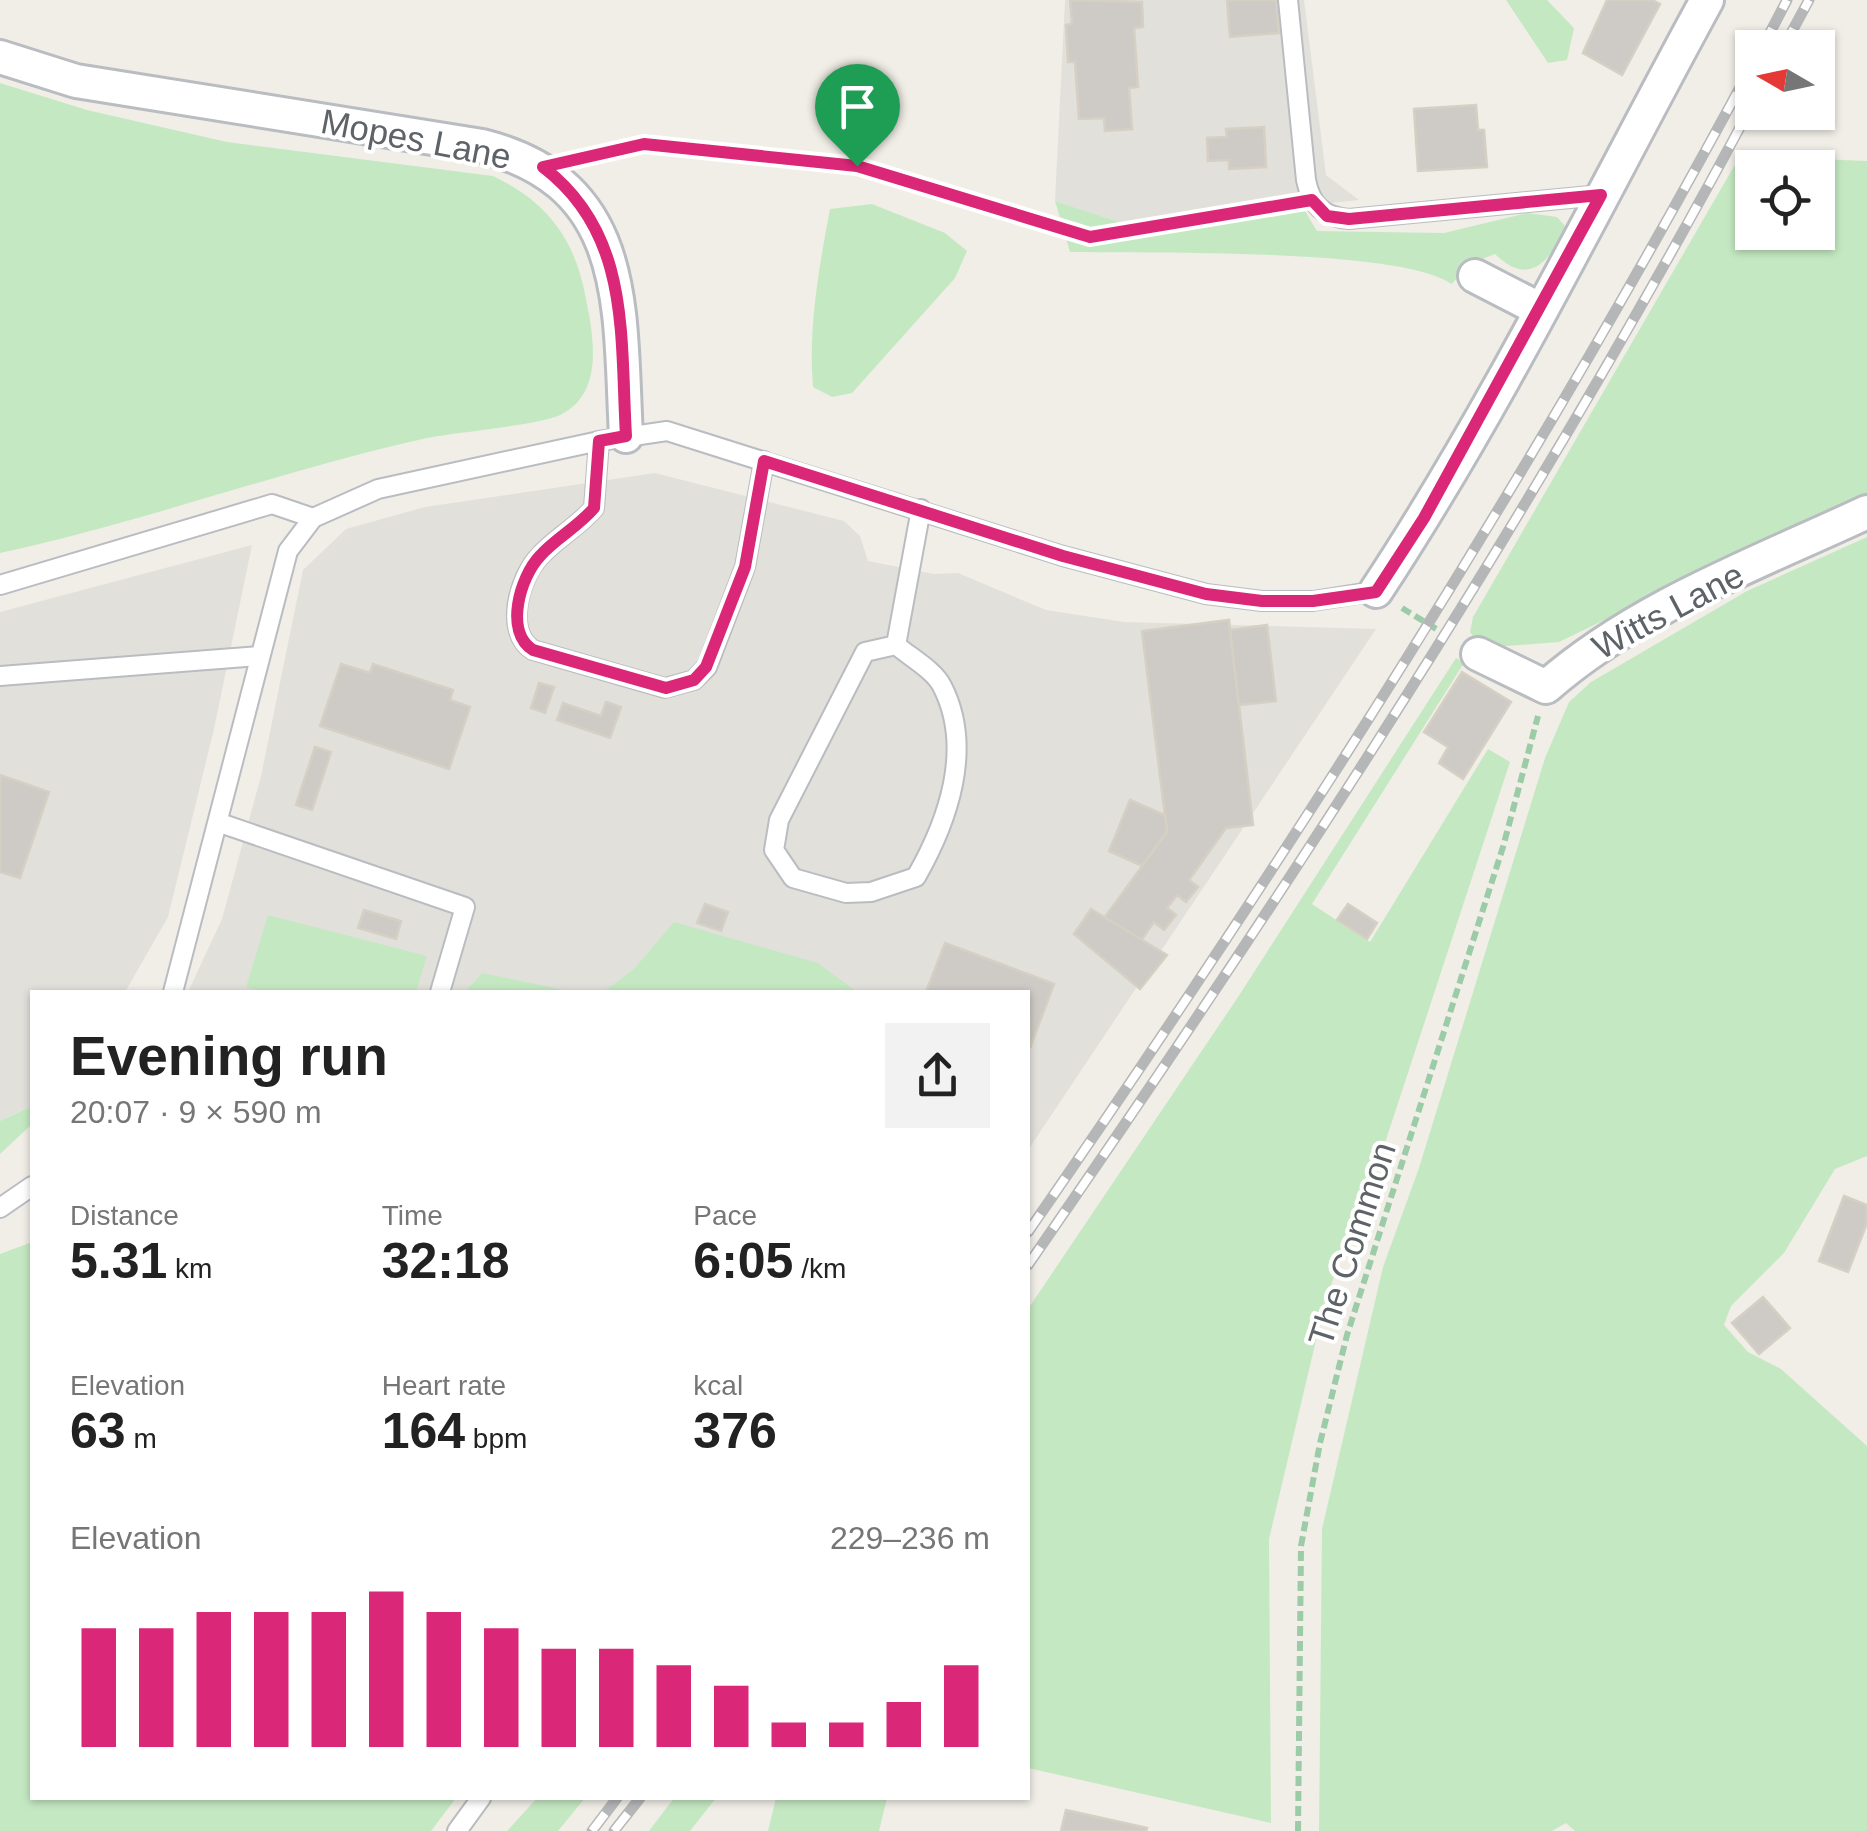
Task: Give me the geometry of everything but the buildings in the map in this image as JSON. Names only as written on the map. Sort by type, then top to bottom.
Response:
[{"type":"street","points":[[1387,598],[1424,518],[1707,0]]},
{"type":"street","name":"Mopes Lane","points":[[0,58],[76,81],[482,146],[543,167],[569,187],[590,212],[608,250],[620,324],[612,438]]},
{"type":"street","points":[[1476,276],[1541,310]]},
{"type":"street","name":"Witts Lane","points":[[1546,688],[1578,659],[1635,623],[1867,512]]},
{"type":"street","points":[[1478,654],[1546,688]]},
{"type":"lane","points":[[1288,0],[1306,180],[1312,200],[1327,216],[1349,219],[1601,195]]},
{"type":"lane","points":[[174,990],[288,551],[313,518],[378,489],[612,438],[667,431],[1063,556],[1206,594],[1296,601],[1387,598]]},
{"type":"lane","points":[[612,438],[594,508],[531,567],[518,602],[518,631],[523,644],[533,650],[666,688],[694,680],[706,667],[745,567],[764,461]]},
{"type":"lane","points":[[0,585],[272,504],[313,518]]},
{"type":"lane","points":[[896,645],[921,509]]},
{"type":"lane","points":[[896,645],[941,683],[954,721],[958,761],[935,844],[916,877],[870,892],[846,893],[793,878],[774,850],[779,820],[865,652],[896,645]]},
{"type":"lane","points":[[0,676],[259,656]]},
{"type":"lane","points":[[220,823],[465,907],[441,990]]},
{"type":"lane","points":[[0,1208],[30,1187]]},
{"type":"lane","points":[[457,1831],[480,1800]]},
{"type":"path","points":[[543,167],[644,144],[825,160],[889,174],[1042,225],[1106,238],[1312,200]]},
{"type":"path","points":[[1387,598],[1478,654]]},
{"type":"path","name":"The Common","points":[[1298,1831],[1301,1546],[1320,1443],[1347,1335],[1504,848],[1546,688]]},
{"type":"shaded area","points":[[1065,0],[1304,0],[1326,175],[1359,200],[1129,225],[1055,201]]},
{"type":"shaded area","points":[[655,473],[844,521],[860,536],[868,561],[934,574],[958,573],[1046,610],[1124,622],[1376,629],[1030,1147],[1030,990],[189,990],[222,919],[261,776],[303,570],[346,529],[425,507]]},
{"type":"shaded area","points":[[252,545],[214,729],[168,917],[126,990],[30,990],[30,1107],[0,1121],[0,612]]},
{"type":"green space","points":[[1506,0],[1547,0],[1574,28],[1567,60],[1548,63]]},
{"type":"green space","points":[[0,83],[87,110],[227,142],[493,176],[511,185],[553,221],[579,269],[592,340],[593,358],[586,390],[576,403],[552,418],[373,451],[0,553]]},
{"type":"green space","points":[[1835,160],[1867,161],[1867,493],[1559,642],[1481,648],[1470,632],[1473,617],[1735,165],[1735,250],[1835,250]]},
{"type":"green space","points":[[1055,201],[1129,225],[1302,206],[1317,231],[1444,233],[1527,213],[1557,217],[1565,226],[1553,250],[1538,266],[1518,269],[1495,254],[1467,265],[1452,284],[1423,272],[1328,258],[1070,252]]},
{"type":"green space","points":[[872,204],[945,233],[967,251],[955,278],[852,393],[832,397],[813,387],[812,365],[816,298],[830,209]]},
{"type":"green space","points":[[1867,537],[1867,1156],[1835,1169],[1784,1253],[1731,1306],[1724,1325],[1748,1352],[1781,1369],[1867,1446],[1867,1831],[1575,1831],[1566,1823],[1552,1831],[1319,1831],[1322,1529],[1383,1267],[1419,1168],[1545,758],[1569,702],[1591,682],[1747,591]]},
{"type":"green space","points":[[1456,658],[1464,663],[1312,904],[1370,942],[1488,749],[1510,762],[1383,1149],[1326,1298],[1269,1539],[1271,1823],[1030,1768],[1030,1306],[1238,997]]},
{"type":"green space","points":[[268,915],[427,956],[417,990],[246,987]]},
{"type":"green space","points":[[674,922],[818,963],[854,990],[606,990],[633,970]]},
{"type":"green space","points":[[482,973],[564,990],[467,990]]},
{"type":"green space","points":[[30,1107],[30,1126],[0,1154],[0,1121]]},
{"type":"green space","points":[[30,1243],[30,1800],[454,1800],[431,1831],[0,1831],[0,1254]]},
{"type":"green space","points":[[535,1800],[583,1800],[558,1831],[507,1831]]},
{"type":"green space","points":[[672,1800],[714,1800],[690,1831],[649,1831]]},
{"type":"green space","points":[[776,1800],[887,1800],[879,1831],[768,1831]]},
{"type":"railway","points":[[1771,30],[1787,0]]},
{"type":"railway","points":[[1793,30],[1809,0]]},
{"type":"railway","points":[[1030,1229],[1220,948],[1406,659],[1584,364],[1735,96]]},
{"type":"railway","points":[[1030,1262],[1220,983],[1406,696],[1585,402],[1738,130]]},
{"type":"railway","points":[[592,1831],[615,1800]]},
{"type":"railway","points":[[614,1831],[638,1800]]},
{"type":"route","points":[[644,144],[857,166],[1042,225],[1106,238],[1312,200],[1327,216],[1349,219],[1601,195],[1424,518],[1376,592],[1313,601],[1262,601],[1206,594],[1063,556],[764,461],[745,567],[706,667],[694,680],[666,688],[523,644],[518,631],[518,602],[531,567],[594,508],[599,489],[599,441],[626,436],[620,324],[608,250],[590,212],[569,187],[543,167],[644,144]]}]
